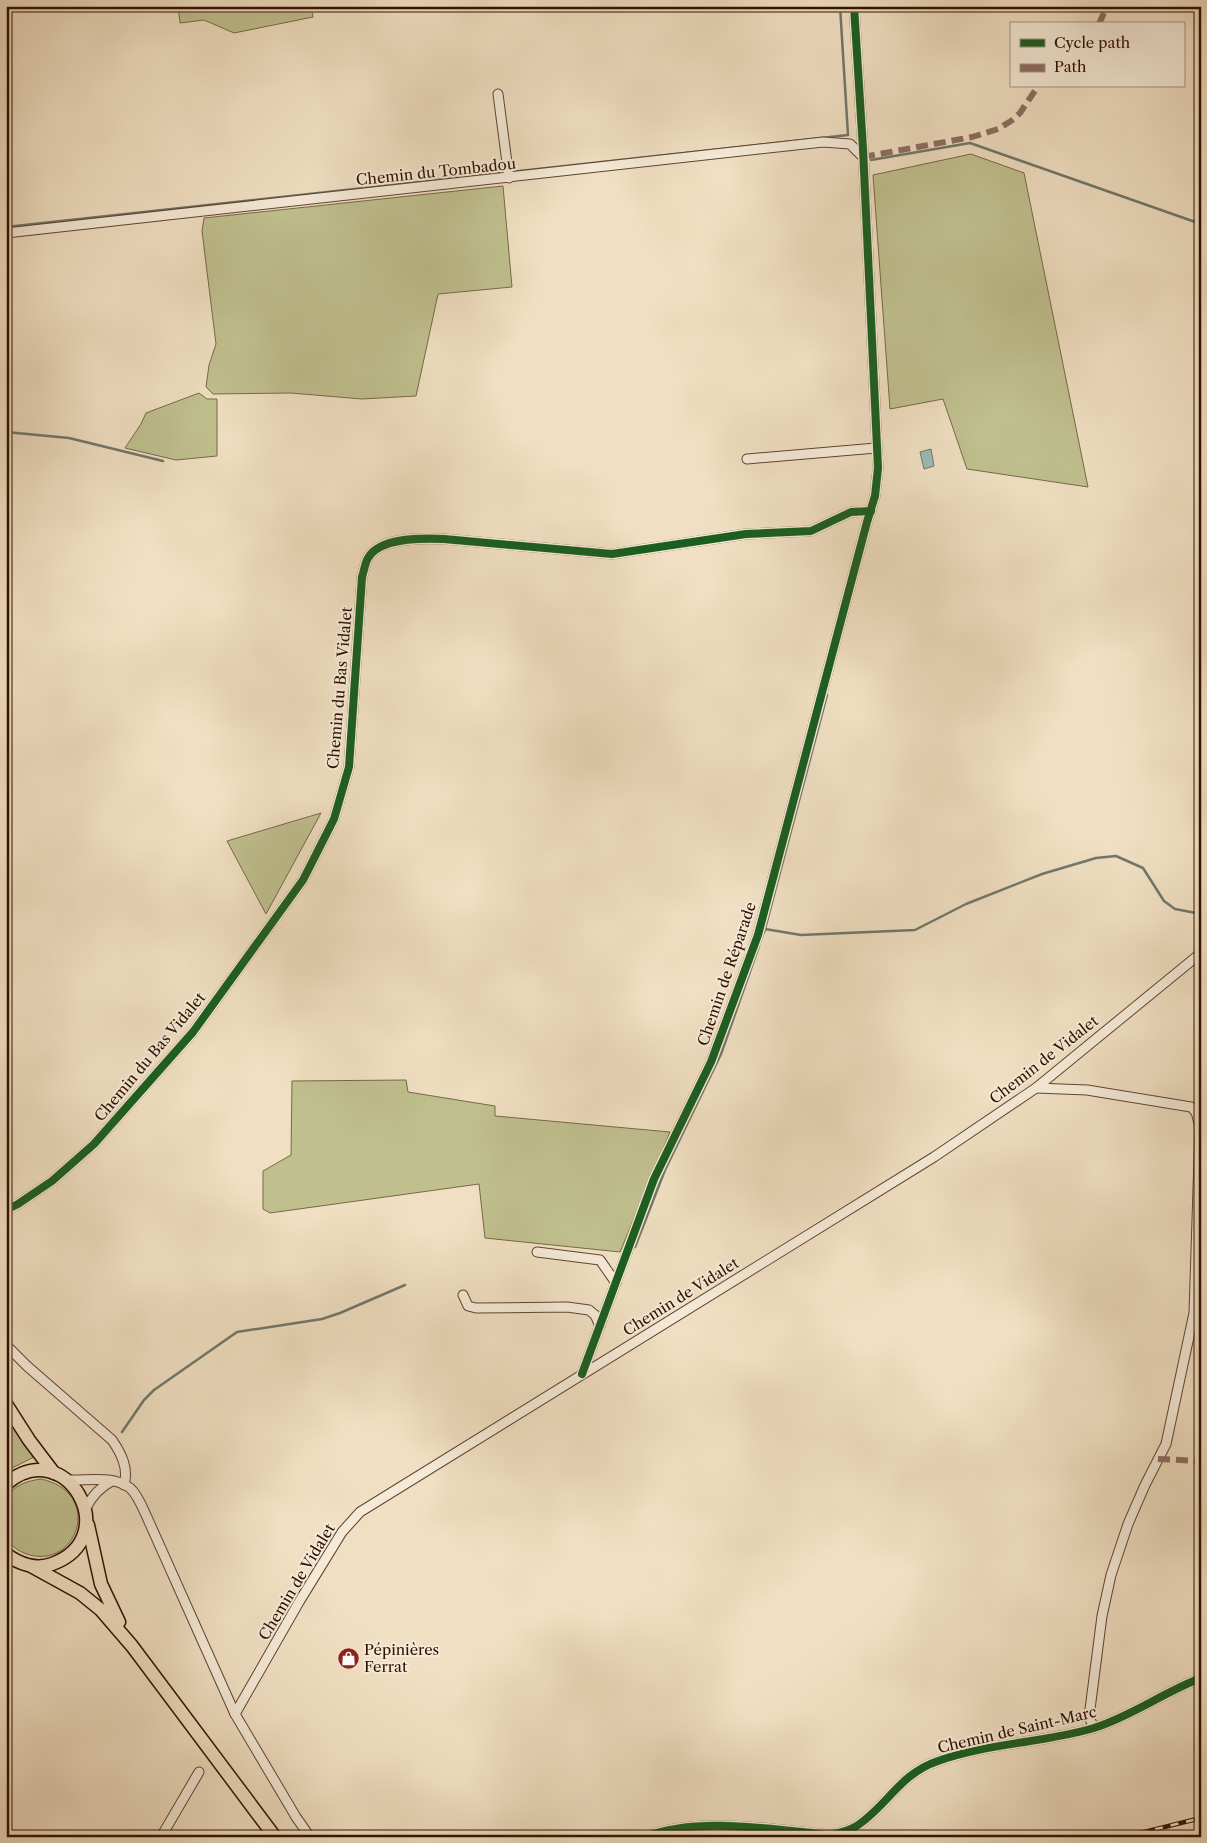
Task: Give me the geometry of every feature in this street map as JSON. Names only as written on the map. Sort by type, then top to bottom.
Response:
[{"type":"main road","points":[[6,1404],[29,1440],[54,1473]]},
{"type":"main road","points":[[6,1484],[13,1478],[26,1472],[40,1470],[54,1473],[68,1480],[76,1488],[86,1514],[101,1584],[112,1611],[132,1646]]},
{"type":"main road","points":[[6,1565],[47,1566],[62,1560],[75,1550],[83,1536],[86,1514]]},
{"type":"main road","points":[[6,1554],[80,1593],[101,1610],[132,1646],[275,1837]]},
{"type":"street","name":"Chemin de Réparade","points":[[582,1374],[654,1179],[711,1062],[758,935],[876,487],[876,448],[863,157],[854,6]]},
{"type":"street","points":[[498,94],[508,178]]},
{"type":"street","name":"Chemin du Tombadou","points":[[6,233],[823,142],[850,144],[863,157]]},
{"type":"street","points":[[747,459],[876,448]]},
{"type":"street","name":"Chemin du Bas Vidalet","points":[[6,1210],[52,1181],[94,1144],[194,1032],[303,880],[334,819],[349,766],[362,577],[368,558],[380,546],[419,538],[444,538],[612,554],[746,534],[811,531],[851,512],[871,511]]},
{"type":"street","name":"Chemin de Vidalet","points":[[235,1714],[299,1602],[349,1523],[360,1512],[934,1157],[1036,1088],[1201,953]]},
{"type":"street","points":[[1036,1088],[1087,1090],[1191,1107],[1196,1112],[1200,1127],[1194,1313],[1166,1444],[1128,1524],[1111,1575],[1102,1616],[1089,1717],[1094,1728]]},
{"type":"street","points":[[537,1252],[600,1260],[616,1283]]},
{"type":"street","points":[[464,1295],[468,1306],[476,1308],[567,1307],[589,1310],[595,1314],[600,1326]]},
{"type":"street","points":[[6,1345],[27,1366],[112,1440],[120,1452],[125,1465],[126,1478],[124,1485]]},
{"type":"street","points":[[68,1480],[112,1481],[124,1485],[135,1494],[235,1714],[296,1817],[310,1837]]},
{"type":"street","points":[[86,1514],[92,1497],[99,1489],[112,1481]]},
{"type":"street","name":"Chemin de Saint-Marc","points":[[645,1837],[685,1828],[724,1825],[830,1835],[843,1832],[855,1827],[866,1818],[909,1776],[938,1761],[1002,1745],[1067,1735],[1094,1728],[1109,1723],[1201,1678]]},
{"type":"street","points":[[161,1837],[199,1772]]},
{"type":"green space","points":[[178,6],[311,6],[313,17],[234,33],[204,20],[180,23]]},
{"type":"green space","points":[[971,154],[1024,173],[1088,487],[967,469],[943,399],[890,409],[873,175]]},
{"type":"green space","points":[[503,186],[512,287],[438,294],[416,396],[362,399],[291,393],[213,394],[206,387],[209,365],[216,344],[202,231],[204,218]]},
{"type":"green space","points":[[199,393],[207,399],[217,399],[217,456],[176,460],[125,448],[146,413]]},
{"type":"green space","points":[[321,813],[266,914],[227,841]]},
{"type":"green space","points":[[406,1080],[408,1092],[495,1106],[495,1116],[670,1132],[620,1252],[485,1238],[479,1184],[270,1213],[263,1209],[263,1171],[291,1155],[292,1081]]},
{"type":"green space","points":[[6,1415],[34,1457],[6,1471]]},
{"type":"green space","points":[[41,1479],[61,1487],[73,1499],[78,1514],[76,1529],[69,1543],[58,1552],[42,1556],[24,1553],[14,1547],[7,1538],[5,1524],[6,1499],[12,1490],[21,1484]]},
{"type":"water","points":[[931,449],[934,466],[924,469],[920,452]]},
{"type":"waterway","points":[[6,227],[848,135],[840,6]]},
{"type":"waterway","points":[[871,160],[970,143],[1201,224]]},
{"type":"waterway","points":[[6,432],[69,438],[163,461]]},
{"type":"waterway","points":[[827,695],[765,929],[801,935],[915,930],[966,904],[1042,874],[1096,858],[1116,856],[1143,868],[1164,901],[1175,909],[1201,914]]},
{"type":"waterway","points":[[760,941],[765,930]]},
{"type":"waterway","points":[[635,1247],[665,1170],[721,1054],[759,946]]},
{"type":"waterway","points":[[122,1432],[144,1400],[154,1390],[237,1332],[322,1319],[405,1285]]},
{"type":"railway","points":[[1124,1837],[1201,1818]]},
{"type":"marked path","points":[[1100,22],[1107,6]]},
{"type":"marked path","points":[[863,157],[972,137],[998,129],[1020,113],[1037,88]]},
{"type":"marked path","points":[[1158,1459],[1201,1461]]},
{"type":"cycle path","points":[[582,1374],[654,1179],[711,1062],[758,935],[875,496],[878,468],[863,149],[854,6]]},
{"type":"cycle path","points":[[6,1210],[52,1181],[94,1144],[193,1032],[303,880],[334,819],[349,767],[362,577],[367,560],[374,551],[392,542],[402,540],[444,539],[612,554],[746,534],[811,531],[851,512],[871,511]]},
{"type":"cycle path","points":[[645,1837],[688,1827],[712,1826],[736,1826],[830,1835],[843,1832],[852,1829],[866,1819],[913,1774],[938,1761],[976,1750],[1055,1737],[1094,1728],[1122,1717],[1201,1678]]},
{"type":"place","name":"Pépinières Ferrat","points":[[348,1659]]}]
